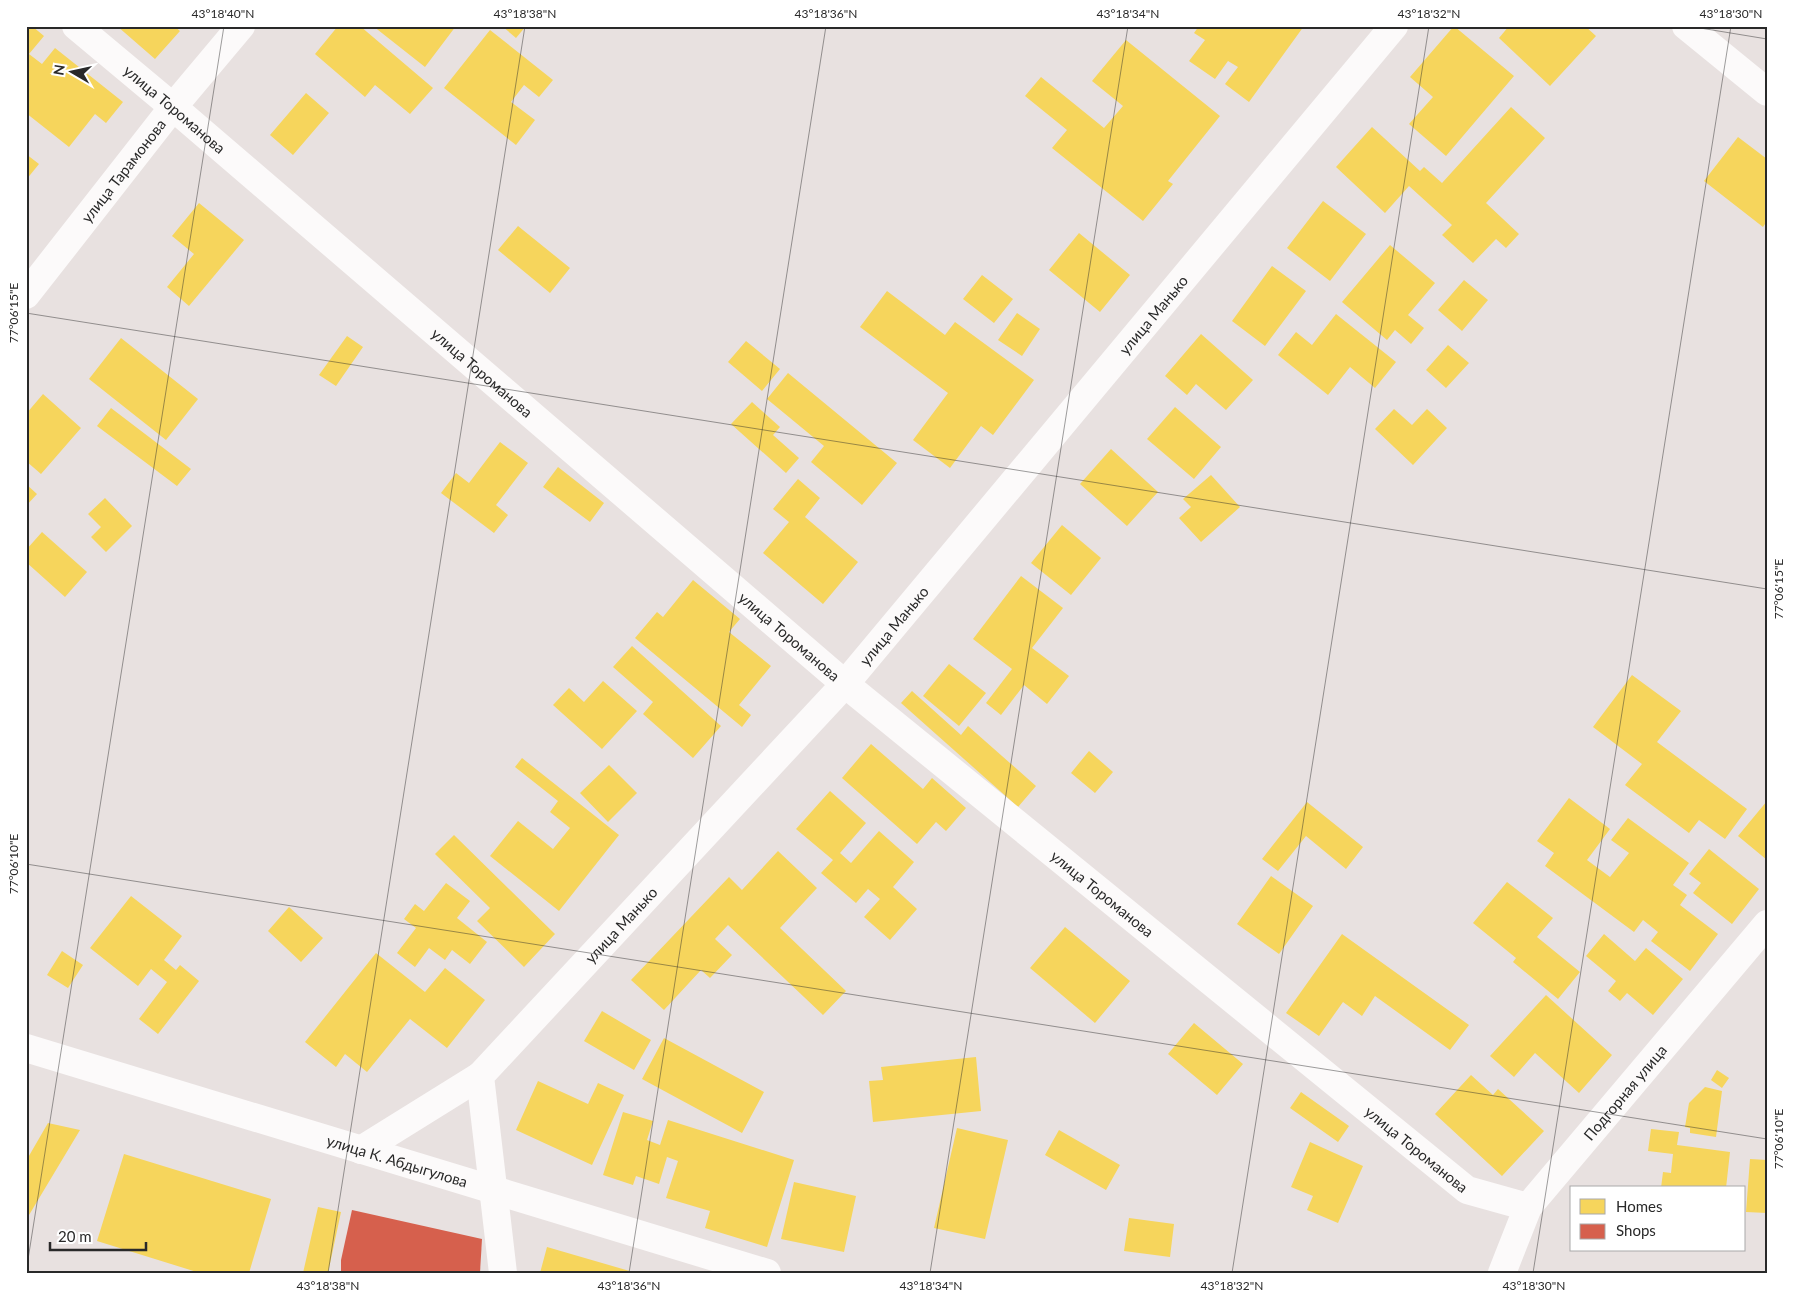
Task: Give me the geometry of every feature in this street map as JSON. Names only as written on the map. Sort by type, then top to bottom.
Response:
[{"type":"street","name":"улица Тороманова","points":[[76,26],[174,107],[845,684],[1468,1190],[1528,1207]]},
{"type":"street","name":"улица Тарамонова","points":[[26,295],[174,107],[241,26]]},
{"type":"street","name":"улица Манько","points":[[361,1150],[480,1076],[845,684],[1394,26]]},
{"type":"street","points":[[1686,26],[1767,92]]},
{"type":"street","name":"Подгорная улица","points":[[1502,1273],[1528,1207],[1767,924]]},
{"type":"street","name":"улица К. Абдыгулова","points":[[26,1048],[767,1273]]},
{"type":"street","points":[[480,1076],[503,1273]]},
{"type":"building: Homes","points":[[26,26],[32,26],[44,36],[29,54],[42,64],[55,48],[123,102],[106,123],[95,114],[69,147],[26,113]]},
{"type":"building: Homes","points":[[117,26],[174,26],[180,31],[155,59]]},
{"type":"building: Homes","points":[[338,26],[360,26],[433,88],[410,114],[375,85],[365,97],[315,54]]},
{"type":"building: Homes","points":[[373,26],[456,26],[425,67]]},
{"type":"building: Homes","points":[[502,26],[526,26],[516,38]]},
{"type":"building: Homes","points":[[1199,26],[1304,26],[1249,102],[1225,84],[1238,67],[1228,61],[1215,79],[1189,61],[1205,40],[1194,33]]},
{"type":"building: Homes","points":[[1454,26],[1514,76],[1446,156],[1409,124],[1433,97],[1410,77]]},
{"type":"building: Homes","points":[[1509,26],[1585,26],[1596,36],[1550,86],[1499,38]]},
{"type":"building: Homes","points":[[490,30],[553,80],[539,97],[524,85],[511,102],[535,120],[516,145],[444,88]]},
{"type":"building: Homes","points":[[1126,40],[1220,116],[1168,181],[1173,184],[1143,221],[1052,148],[1067,130],[1025,96],[1041,77],[1104,128],[1123,106],[1092,81]]},
{"type":"building: Homes","points":[[306,93],[329,113],[293,155],[270,135]]},
{"type":"building: Homes","points":[[1511,107],[1545,138],[1486,203],[1519,234],[1506,248],[1496,239],[1473,263],[1442,235],[1452,225],[1409,186],[1385,213],[1336,167],[1372,127],[1420,171],[1424,167],[1442,183]]},
{"type":"building: Homes","points":[[1738,137],[1767,159],[1767,221],[1763,227],[1704,181]]},
{"type":"building: Homes","points":[[26,154],[39,164],[26,180]]},
{"type":"building: Homes","points":[[1323,201],[1366,234],[1330,281],[1287,248]]},
{"type":"building: Homes","points":[[199,203],[244,240],[189,306],[167,287],[194,254],[172,236]]},
{"type":"building: Homes","points":[[518,226],[570,268],[550,293],[498,250]]},
{"type":"building: Homes","points":[[1079,233],[1130,275],[1100,312],[1049,270]]},
{"type":"building: Homes","points":[[1390,245],[1435,283],[1408,315],[1424,328],[1411,344],[1395,330],[1387,340],[1342,302]]},
{"type":"building: Homes","points":[[1272,266],[1306,291],[1265,346],[1232,321]]},
{"type":"building: Homes","points":[[982,275],[1013,299],[994,323],[963,299]]},
{"type":"building: Homes","points":[[1464,280],[1488,300],[1462,331],[1438,310]]},
{"type":"building: Homes","points":[[887,291],[945,335],[955,322],[1034,380],[993,435],[981,426],[950,468],[913,440],[948,393],[860,327]]},
{"type":"building: Homes","points":[[1017,313],[1040,329],[1022,356],[998,340]]},
{"type":"building: Homes","points":[[1336,314],[1396,362],[1375,388],[1350,367],[1328,395],[1278,355],[1296,332],[1312,345]]},
{"type":"building: Homes","points":[[1201,334],[1253,380],[1226,410],[1196,384],[1187,395],[1165,376]]},
{"type":"building: Homes","points":[[347,336],[363,347],[336,386],[319,375]]},
{"type":"building: Homes","points":[[121,338],[198,399],[166,440],[89,379]]},
{"type":"building: Homes","points":[[746,341],[780,369],[762,391],[728,362]]},
{"type":"building: Homes","points":[[1448,345],[1469,363],[1446,388],[1426,370]]},
{"type":"building: Homes","points":[[788,373],[897,463],[862,505],[811,462],[824,446],[767,399]]},
{"type":"building: Homes","points":[[43,394],[81,428],[41,474],[26,461],[26,414]]},
{"type":"building: Homes","points":[[752,402],[780,427],[773,435],[799,458],[786,473],[731,424]]},
{"type":"building: Homes","points":[[1175,407],[1221,447],[1194,479],[1147,439]]},
{"type":"building: Homes","points":[[111,408],[191,469],[177,486],[97,426]]},
{"type":"building: Homes","points":[[1394,409],[1412,425],[1427,409],[1447,428],[1413,465],[1375,429]]},
{"type":"building: Homes","points":[[500,442],[528,463],[496,505],[508,515],[494,533],[441,493],[456,473],[469,483]]},
{"type":"building: Homes","points":[[1111,449],[1158,492],[1127,526],[1080,484]]},
{"type":"building: Homes","points":[[558,467],[604,503],[590,522],[543,487]]},
{"type":"building: Homes","points":[[1211,475],[1240,507],[1201,542],[1179,518],[1191,507],[1183,499]]},
{"type":"building: Homes","points":[[798,479],[820,498],[805,517],[858,562],[823,604],[763,553],[789,522],[773,509]]},
{"type":"building: Homes","points":[[26,484],[37,494],[26,506]]},
{"type":"building: Homes","points":[[105,498],[132,526],[106,552],[91,537],[101,527],[88,514]]},
{"type":"building: Homes","points":[[1062,525],[1101,558],[1071,595],[1031,563]]},
{"type":"building: Homes","points":[[42,532],[87,572],[65,597],[26,562],[26,550]]},
{"type":"building: Homes","points":[[1021,576],[1063,608],[1032,648],[1069,676],[1047,704],[1024,685],[1001,715],[986,703],[1012,669],[973,639]]},
{"type":"building: Homes","points":[[693,580],[740,619],[729,632],[771,666],[739,705],[751,715],[742,727],[635,638],[657,612],[663,617]]},
{"type":"building: Homes","points":[[632,646],[721,726],[693,758],[643,714],[653,702],[613,667]]},
{"type":"building: Homes","points":[[949,664],[986,693],[959,726],[923,696]]},
{"type":"building: Homes","points":[[1632,675],[1681,711],[1657,742],[1747,809],[1725,839],[1699,820],[1689,833],[1625,785],[1642,764],[1593,727]]},
{"type":"building: Homes","points":[[603,681],[637,711],[602,749],[553,705],[569,688],[584,702]]},
{"type":"building: Homes","points":[[912,691],[961,735],[968,726],[1036,786],[1018,807],[901,703]]},
{"type":"building: Homes","points":[[871,744],[923,789],[932,778],[966,808],[946,831],[936,822],[917,844],[842,778]]},
{"type":"building: Homes","points":[[1089,751],[1113,772],[1095,793],[1071,773]]},
{"type":"building: Homes","points":[[522,758],[619,835],[559,911],[490,856],[518,821],[553,849],[570,828],[550,812],[558,801],[515,767]]},
{"type":"building: Homes","points":[[609,765],[637,793],[608,822],[580,793]]},
{"type":"building: Homes","points":[[830,791],[866,823],[840,853],[851,863],[879,831],[914,862],[893,887],[917,909],[890,940],[864,917],[880,899],[868,889],[856,903],[821,873],[833,860],[796,829]]},
{"type":"building: Homes","points":[[1569,798],[1610,829],[1587,860],[1610,877],[1629,853],[1611,840],[1628,818],[1689,863],[1673,885],[1687,895],[1680,905],[1718,934],[1690,971],[1651,941],[1658,932],[1643,920],[1634,932],[1545,866],[1554,853],[1537,841]]},
{"type":"building: Homes","points":[[1767,801],[1767,860],[1738,836]]},
{"type":"building: Homes","points":[[1307,802],[1363,847],[1346,869],[1306,836],[1278,871],[1262,859]]},
{"type":"building: Homes","points":[[454,835],[555,934],[524,967],[477,921],[490,908],[435,854]]},
{"type":"building: Homes","points":[[1709,849],[1759,889],[1732,924],[1693,893],[1701,883],[1689,874]]},
{"type":"building: Homes","points":[[778,851],[817,888],[780,928],[846,991],[823,1015],[728,925],[715,939],[732,955],[710,978],[701,970],[664,1010],[631,980],[729,877],[742,890]]},
{"type":"building: Homes","points":[[1271,876],[1313,906],[1279,954],[1237,924]]},
{"type":"building: Homes","points":[[1507,882],[1553,918],[1537,937],[1580,972],[1558,999],[1513,962],[1516,958],[1473,923]]},
{"type":"building: Homes","points":[[446,883],[470,901],[457,918],[487,942],[470,964],[452,950],[445,960],[429,948],[415,967],[397,953],[416,928],[404,919],[415,904],[424,911]]},
{"type":"building: Homes","points":[[131,896],[182,936],[164,960],[176,970],[180,965],[199,981],[158,1034],[139,1019],[167,982],[151,969],[138,986],[90,948]]},
{"type":"building: Homes","points":[[289,907],[323,938],[301,962],[268,931]]},
{"type":"building: Homes","points":[[1065,927],[1130,981],[1095,1023],[1030,968]]},
{"type":"building: Homes","points":[[1342,934],[1469,1025],[1450,1050],[1375,996],[1362,1016],[1343,1002],[1319,1036],[1286,1013]]},
{"type":"building: Homes","points":[[1604,934],[1635,961],[1646,948],[1683,979],[1653,1015],[1627,993],[1620,1001],[1608,991],[1616,981],[1586,956]]},
{"type":"building: Homes","points":[[62,951],[83,965],[68,988],[47,975]]},
{"type":"building: Homes","points":[[376,953],[425,992],[445,968],[485,1000],[447,1048],[410,1019],[367,1072],[345,1054],[336,1067],[305,1042]]},
{"type":"building: Homes","points":[[1546,995],[1612,1055],[1579,1093],[1535,1053],[1514,1077],[1490,1056]]},
{"type":"building: Homes","points":[[602,1011],[651,1040],[634,1070],[584,1041]]},
{"type":"building: Homes","points":[[1194,1023],[1243,1064],[1217,1095],[1168,1054]]},
{"type":"building: Homes","points":[[664,1038],[764,1092],[742,1133],[642,1079]]},
{"type":"building: Homes","points":[[976,1057],[981,1111],[873,1122],[869,1081],[883,1080],[881,1067]]},
{"type":"building: Homes","points":[[1717,1070],[1729,1078],[1722,1088],[1711,1080]]},
{"type":"building: Homes","points":[[1471,1075],[1493,1095],[1498,1089],[1544,1131],[1502,1176],[1435,1114]]},
{"type":"building: Homes","points":[[538,1081],[588,1104],[598,1083],[624,1095],[592,1165],[516,1130]]},
{"type":"building: Homes","points":[[1705,1087],[1722,1091],[1716,1137],[1690,1133],[1690,1128],[1685,1127],[1689,1103]]},
{"type":"building: Homes","points":[[1301,1092],[1349,1126],[1338,1142],[1290,1108]]},
{"type":"building: Homes","points":[[623,1112],[653,1121],[647,1140],[660,1145],[668,1120],[794,1160],[767,1247],[705,1228],[710,1211],[666,1198],[678,1161],[667,1157],[659,1184],[636,1176],[633,1185],[603,1175]]},
{"type":"building: Homes","points":[[48,1123],[80,1130],[26,1220],[26,1161]]},
{"type":"building: Homes","points":[[957,1128],[1008,1140],[985,1239],[934,1228]]},
{"type":"building: Homes","points":[[1651,1129],[1679,1132],[1677,1145],[1730,1152],[1726,1186],[1661,1186],[1663,1172],[1671,1173],[1673,1154],[1648,1151]]},
{"type":"building: Homes","points":[[1059,1130],[1120,1165],[1106,1190],[1045,1155]]},
{"type":"building: Homes","points":[[1310,1142],[1363,1166],[1338,1223],[1307,1210],[1313,1196],[1291,1187]]},
{"type":"building: Homes","points":[[124,1154],[271,1199],[249,1273],[200,1273],[97,1241]]},
{"type":"building: Homes","points":[[1750,1159],[1767,1160],[1767,1213],[1746,1212]]},
{"type":"building: Homes","points":[[794,1182],[856,1196],[844,1252],[781,1239]]},
{"type":"building: Homes","points":[[318,1207],[341,1212],[328,1273],[303,1273]]},
{"type":"building: Homes","points":[[1129,1218],[1174,1224],[1170,1257],[1124,1251]]},
{"type":"building: Homes","points":[[547,1247],[633,1272],[633,1273],[540,1273]]},
{"type":"building: Shops","points":[[352,1210],[482,1239],[480,1273],[341,1273],[341,1260]]}]
